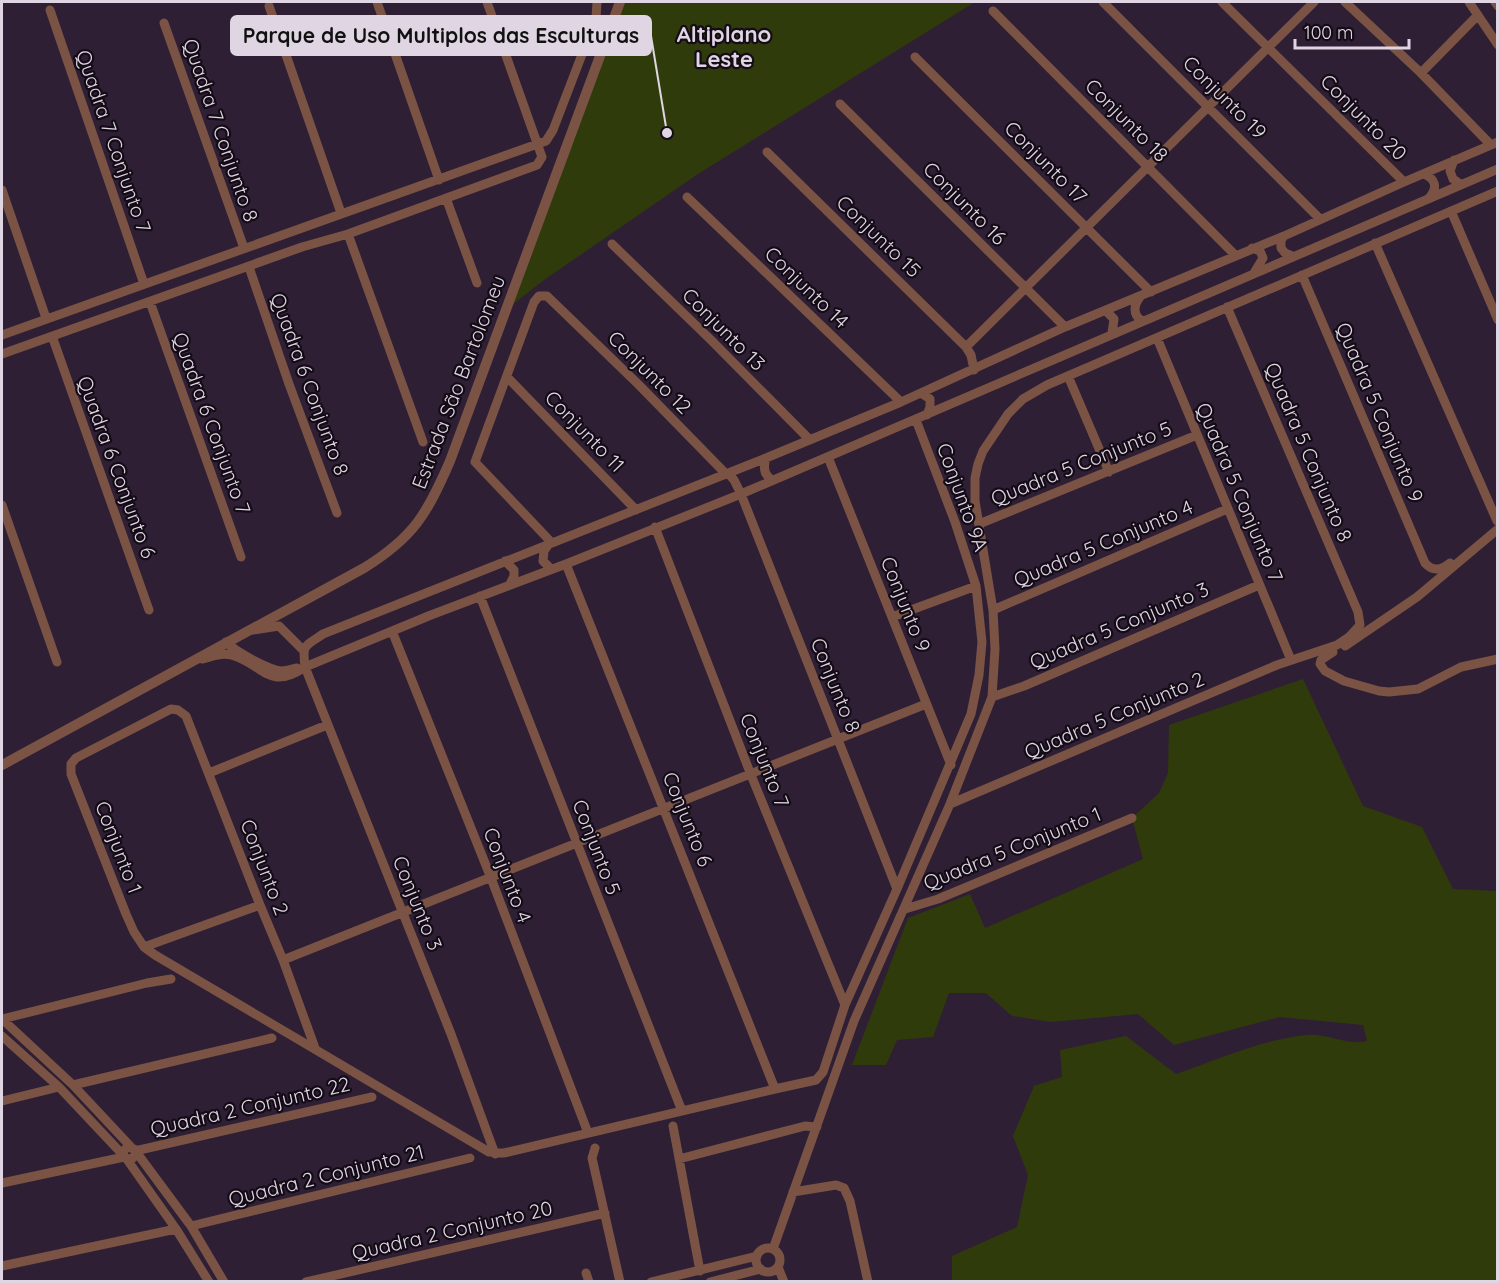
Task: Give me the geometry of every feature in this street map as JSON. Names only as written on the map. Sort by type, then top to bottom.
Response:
[{"type":"street","points":[[377,2],[439,180]]},
{"type":"street","points":[[487,2],[538,145],[543,157],[537,165],[348,234],[302,248],[4,353],[2,335],[46,318],[296,231],[341,213],[439,180],[538,145],[546,141],[553,130],[596,18],[597,2]]},
{"type":"street","name":"Estrada São Bartolomeu","points":[[2,765],[364,568],[393,548],[415,527],[433,500],[458,439],[620,2]]},
{"type":"street","name":"Conjunto 19","points":[[1103,2],[1320,219]]},
{"type":"street","name":"Conjunto 20","points":[[1222,2],[1404,182]]},
{"type":"street","points":[[974,369],[971,355],[966,347],[1314,2]]},
{"type":"street","points":[[304,648],[323,634],[727,474],[901,402],[1065,327],[1284,236],[1494,144],[1345,2]]},
{"type":"street","points":[[1469,2],[1497,45]]},
{"type":"street","points":[[1495,2],[1497,6]]},
{"type":"street","points":[[269,6],[341,213]]},
{"type":"street","name":"Quadra 7 Conjunto 7","points":[[50,10],[144,284]]},
{"type":"street","name":"Conjunto 18","points":[[993,11],[1235,255]]},
{"type":"street","points":[[1421,73],[1478,15]]},
{"type":"street","name":"Quadra 7 Conjunto 8","points":[[164,23],[244,248]]},
{"type":"street","name":"Conjunto 17","points":[[915,57],[1151,292]]},
{"type":"street","name":"Conjunto 16","points":[[840,104],[1065,327]]},
{"type":"street","name":"Conjunto 15","points":[[767,152],[966,347]]},
{"type":"street","points":[[1454,160],[1450,171],[1460,184]]},
{"type":"street","points":[[226,642],[276,670],[286,671],[305,667],[741,494],[1497,169]]},
{"type":"street","points":[[1423,174],[1435,183],[1435,188],[1429,198]]},
{"type":"street","points":[[2,190],[46,318]]},
{"type":"street","points":[[773,1249],[854,1021],[950,804],[992,697],[993,610],[975,501],[975,478],[983,451],[1008,414],[1023,399],[1047,385],[1497,191]]},
{"type":"street","points":[[392,196],[398,215]]},
{"type":"street","name":"Conjunto 14","points":[[687,197],[901,402]]},
{"type":"street","points":[[446,198],[477,283]]},
{"type":"street","points":[[1451,211],[1497,320]]},
{"type":"street","points":[[296,231],[302,248]]},
{"type":"street","points":[[348,234],[423,442]]},
{"type":"street","points":[[1284,236],[1281,240],[1281,248],[1292,256]]},
{"type":"street","points":[[1375,243],[1497,521]]},
{"type":"street","name":"Conjunto 13","points":[[612,244],[810,440]]},
{"type":"street","points":[[1252,248],[1263,254],[1254,273]]},
{"type":"street","points":[[198,265],[203,283]]},
{"type":"street","name":"Quadra 6 Conjunto 8","points":[[249,267],[337,513]]},
{"type":"street","name":"Quadra 5 Conjunto 9","points":[[1302,275],[1425,563],[1430,568],[1442,568],[1497,521]]},
{"type":"street","name":"Conjunto 12","points":[[508,378],[534,302],[539,296],[547,296],[735,480],[741,494]]},
{"type":"street","points":[[1140,297],[1135,311],[1142,321]]},
{"type":"street","points":[[95,301],[100,319]]},
{"type":"street","name":"Quadra 6 Conjunto 7","points":[[150,302],[241,557]]},
{"type":"street","name":"Quadra 5 Conjunto 8","points":[[1227,308],[1358,612]]},
{"type":"street","points":[[1106,311],[1114,319],[1112,333]]},
{"type":"street","name":"Quadra 6 Conjunto 6","points":[[52,336],[149,610]]},
{"type":"street","name":"Quadra 5 Conjunto 7","points":[[1157,338],[1291,660]]},
{"type":"street","points":[[1068,376],[1109,472]]},
{"type":"street","points":[[508,378],[476,462],[550,544]]},
{"type":"street","name":"Conjunto 11","points":[[508,378],[636,510]]},
{"type":"street","points":[[921,393],[930,399],[927,415]]},
{"type":"street","name":"Conjunto 9A","points":[[776,1089],[804,1084],[820,1077],[845,1005],[951,765],[971,714],[980,675],[982,642],[975,586],[955,522],[916,420]]},
{"type":"street","name":"Quadra 5 Conjunto 5","points":[[979,525],[1197,435]]},
{"type":"street","name":"Conjunto 9","points":[[828,457],[951,765]]},
{"type":"street","points":[[766,458],[765,472],[772,480]]},
{"type":"street","name":"Conjunto 8","points":[[741,494],[897,890]]},
{"type":"street","points":[[2,505],[57,662]]},
{"type":"street","name":"Quadra 5 Conjunto 4","points":[[993,610],[1227,509]]},
{"type":"street","name":"Conjunto 7","points":[[655,527],[751,775],[845,1005]]},
{"type":"street","points":[[1497,529],[1417,597],[1366,634],[1322,657],[1320,664],[1325,671],[1344,681],[1379,692],[1389,692],[1418,689],[1461,667],[1497,659]]},
{"type":"street","points":[[550,544],[544,551],[543,561],[551,569]]},
{"type":"street","points":[[505,561],[514,570],[510,585]]},
{"type":"street","name":"Conjunto 6","points":[[566,564],[776,1089]]},
{"type":"street","name":"Quadra 5 Conjunto 3","points":[[992,697],[1024,686],[1259,585]]},
{"type":"street","points":[[892,617],[975,586]]},
{"type":"street","name":"Conjunto 5","points":[[480,596],[682,1111]]},
{"type":"street","name":"Quadra 5 Conjunto 2","points":[[950,804],[1291,660],[1337,645],[1349,637],[1360,625],[1358,612]]},
{"type":"street","points":[[276,615],[304,648]]},
{"type":"street","points":[[245,632],[279,626],[304,648]]},
{"type":"street","name":"Conjunto 4","points":[[392,631],[491,878],[588,1133]]},
{"type":"street","name":"Conjunto 3","points":[[304,648],[305,667],[451,1034],[495,1154]]},
{"type":"street","points":[[187,663],[220,654],[231,655],[280,678],[296,673],[305,667]]},
{"type":"street","points":[[283,960],[926,704]]},
{"type":"street","name":"Conjunto 1","points":[[144,947],[126,914],[71,774],[71,764],[76,758],[171,709]]},
{"type":"street","name":"Conjunto 2","points":[[171,709],[178,710],[186,716],[283,960],[315,1048]]},
{"type":"street","points":[[209,773],[327,725]]},
{"type":"street","name":"Quadra 5 Conjunto 1","points":[[905,909],[938,899],[1132,818]]},
{"type":"street","points":[[144,947],[260,905]]},
{"type":"street","points":[[144,947],[189,976],[495,1154],[504,1154],[776,1089]]},
{"type":"street","points":[[2,1019],[171,979]]},
{"type":"street","points":[[2,1019],[73,1085],[135,1151],[191,1226],[224,1281]]},
{"type":"street","points":[[2,1036],[58,1087],[124,1157],[176,1229],[208,1281]]},
{"type":"street","points":[[73,1085],[272,1038]]},
{"type":"street","points":[[2,1101],[58,1087]]},
{"type":"street","name":"Quadra 2 Conjunto 22","points":[[2,1183],[124,1157],[133,1158],[135,1151],[372,1097]]},
{"type":"street","points":[[673,1126],[700,1271]]},
{"type":"street","points":[[680,1159],[805,1126],[817,1127]]},
{"type":"street","points":[[596,1148],[592,1158],[620,1281]]},
{"type":"street","name":"Quadra 2 Conjunto 21","points":[[191,1226],[470,1158]]},
{"type":"street","points":[[793,1192],[836,1185],[844,1188],[850,1201],[868,1281]]},
{"type":"street","name":"Quadra 2 Conjunto 20","points":[[306,1281],[605,1213]]},
{"type":"street","points":[[2,1266],[176,1229]]},
{"type":"street","points":[[651,1281],[757,1256],[765,1248],[773,1249],[780,1257],[778,1268],[784,1281]]},
{"type":"street","points":[[757,1256],[757,1263],[761,1269],[768,1272],[778,1268]]},
{"type":"street","points":[[710,1281],[761,1269]]},
{"type":"green space","points":[[620,2],[975,2],[698,174],[544,280],[503,312]]},
{"type":"green space","points":[[1303,679],[1363,806],[1422,827],[1453,889],[1497,891],[1497,1281],[952,1281],[952,1256],[1017,1227],[1028,1175],[1013,1136],[1034,1086],[1062,1077],[1060,1050],[1126,1036],[1176,1074],[1241,1051],[1291,1037],[1314,1035],[1352,1042],[1367,1041],[1363,1025],[1280,1017],[1174,1045],[1138,1014],[1051,1022],[1012,1016],[986,993],[949,993],[933,1037],[897,1040],[886,1065],[852,1065],[908,918],[970,894],[985,928],[1143,859],[1132,818],[1159,793],[1168,773],[1169,725]]},
{"type":"place","name":"Parque de Uso Multiplos das Esculturas","points":[[667,133]]},
{"type":"district","name":"Altiplano Leste","points":[[724,46]]}]
